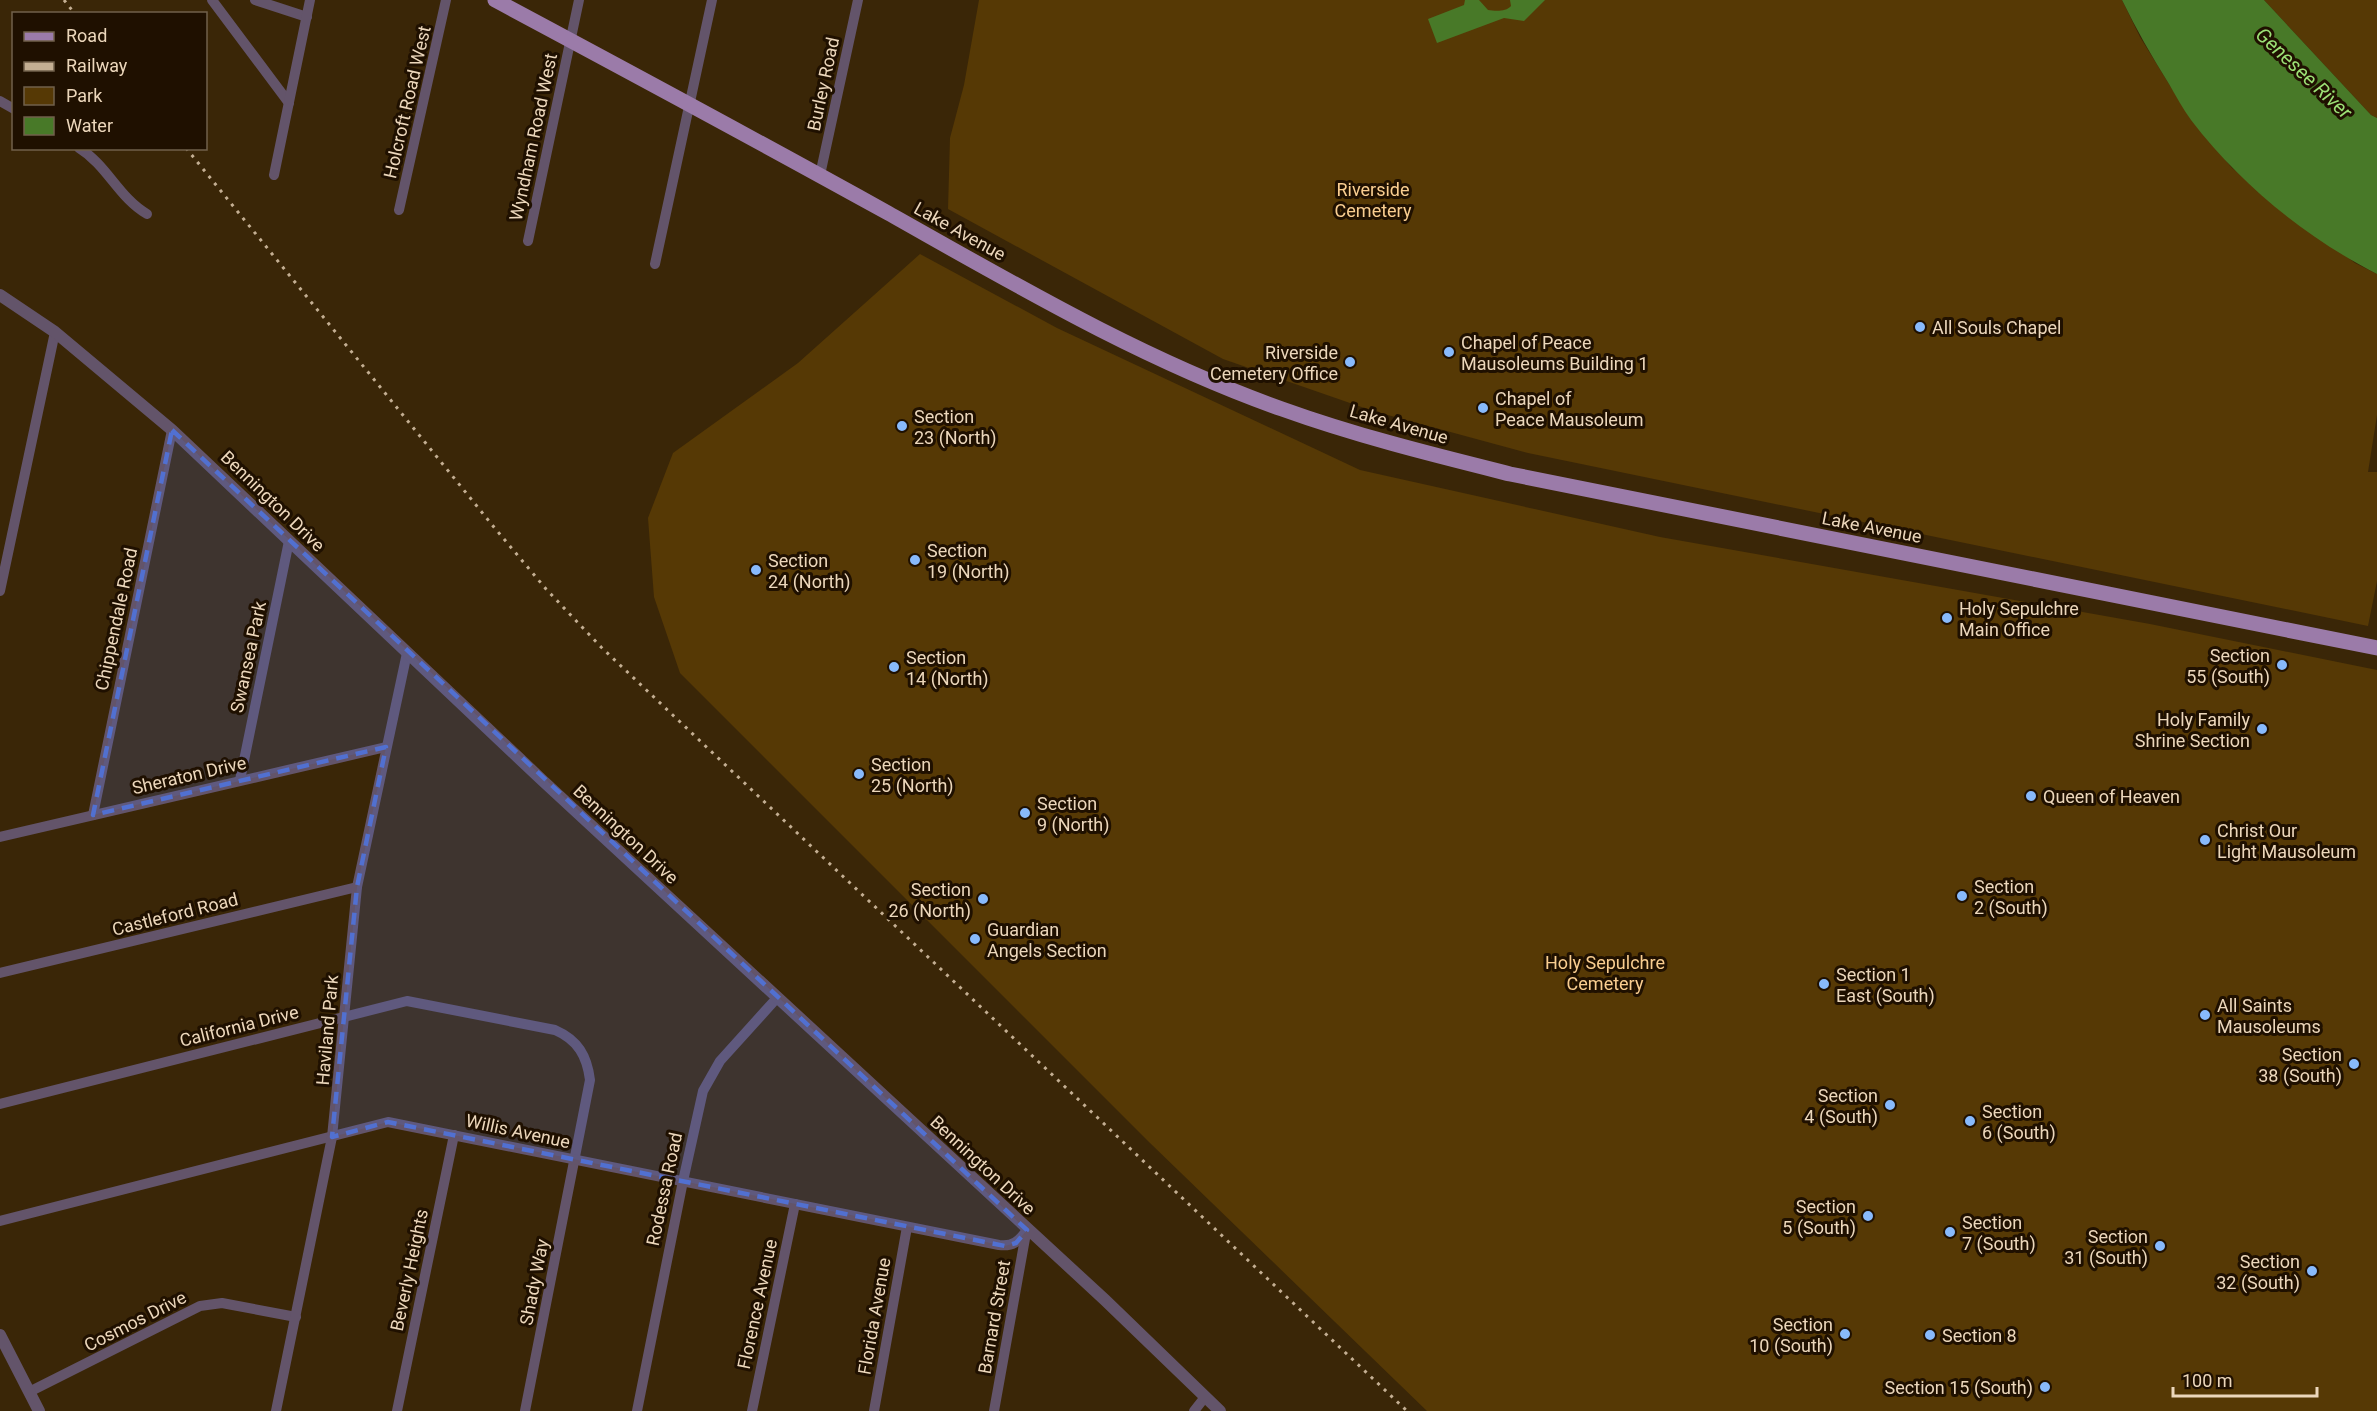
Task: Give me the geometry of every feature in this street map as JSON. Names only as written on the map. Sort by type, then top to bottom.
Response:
[{"type":"main road","name":"Lake Avenue","points":[[495,0],[820,175],[1076,318],[1180,368],[1281,409],[1422,452],[1510,474],[2377,648]]},
{"type":"street","points":[[212,0],[289,103]]},
{"type":"street","points":[[255,0],[307,17]]},
{"type":"street","points":[[274,175],[310,0]]},
{"type":"street","name":"Holcroft Road West","points":[[399,210],[446,0]]},
{"type":"street","name":"Wyndham Road West","points":[[528,241],[579,0]]},
{"type":"street","points":[[655,264],[712,0]]},
{"type":"street","name":"Burley Road","points":[[820,175],[858,0]]},
{"type":"street","points":[[83,150],[92,156],[135,207],[147,214]]},
{"type":"street","name":"Bennington Drive","points":[[0,295],[55,332],[172,430],[776,999],[1105,1300],[1220,1411]]},
{"type":"street","points":[[0,591],[55,332]]},
{"type":"street","name":"Chippendale Road","points":[[93,815],[172,430]]},
{"type":"street","name":"Swansea Park","points":[[240,780],[289,541]]},
{"type":"street","name":"Haviland Park","points":[[276,1411],[332,1137],[357,887],[407,653]]},
{"type":"street","name":"Sheraton Drive","points":[[0,837],[386,747]]},
{"type":"street","name":"Castleford Road","points":[[0,973],[357,887]]},
{"type":"street","name":"Rodessa Road","points":[[637,1411],[698,1110],[709,1077],[720,1061],[776,999]]},
{"type":"street","name":"California Drive","points":[[0,1104],[407,1001],[532,1026],[565,1035],[574,1042],[586,1059],[590,1080],[576,1160]]},
{"type":"street","name":"Willis Avenue","points":[[0,1221],[388,1122],[1005,1246],[1016,1243],[1027,1230]]},
{"type":"street","name":"Beverly Heights","points":[[397,1411],[454,1135]]},
{"type":"street","name":"Shady Way","points":[[525,1411],[576,1160]]},
{"type":"street","name":"Florence Avenue","points":[[752,1411],[795,1204]]},
{"type":"street","name":"Florida Avenue","points":[[874,1411],[907,1227]]},
{"type":"street","name":"Barnard Street","points":[[994,1411],[1027,1230]]},
{"type":"street","name":"Cosmos Drive","points":[[29,1392],[200,1306],[222,1304],[296,1317]]},
{"type":"street","points":[[0,1335],[39,1411]]},
{"type":"street","points":[[1194,1411],[1205,1397]]},
{"type":"highlighted area","points":[[172,430],[1027,1230],[1016,1243],[1005,1246],[388,1122],[332,1137],[357,887],[386,747],[93,815]]},
{"type":"green space","name":"Riverside Cemetery","points":[[979,0],[2122,0],[2140,37],[2190,118],[2232,168],[2355,263],[2377,274],[2377,415],[2368,472],[2377,472],[2377,581],[2368,626],[1528,453],[1373,411],[1223,359],[948,209],[950,138],[964,85]]},
{"type":"green space","points":[[2264,0],[2377,0],[2377,118],[2371,115]]},
{"type":"green space","name":"Holy Sepulchre Cemetery","points":[[920,254],[1057,328],[1360,470],[1660,537],[2150,624],[2377,670],[2377,1411],[1427,1411],[1150,1143],[680,673],[654,597],[648,518],[673,453],[798,363]]},
{"type":"water","points":[[1465,0],[1479,0],[1488,10],[1497,11],[1509,8],[1510,0],[1545,0],[1524,21],[1504,18],[1437,43],[1428,19],[1464,5]]},
{"type":"water","name":"Genesee River","points":[[2122,0],[2264,0],[2371,115],[2377,118],[2377,274],[2299,226],[2252,187],[2231,166],[2185,111],[2144,43]]},
{"type":"railway","points":[[64,0],[73,12]]},
{"type":"railway","points":[[188,150],[493,526],[546,589],[601,647],[1407,1411]]},
{"type":"place","name":"All Souls Chapel","points":[[1920,327]]},
{"type":"place","name":"Chapel of Peace Mausoleums Building 1","points":[[1449,352]]},
{"type":"place","name":"Riverside Cemetery Office","points":[[1350,362]]},
{"type":"place","name":"Chapel of Peace Mausoleum","points":[[1483,408]]},
{"type":"place","name":"Section 23 (North)","points":[[902,426]]},
{"type":"place","name":"Section 19 (North)","points":[[915,560]]},
{"type":"place","name":"Section 24 (North)","points":[[756,570]]},
{"type":"place","name":"Holy Sepulchre Main Office","points":[[1947,618]]},
{"type":"place","name":"Section 55 (South)","points":[[2282,665]]},
{"type":"place","name":"Section 14 (North)","points":[[894,667]]},
{"type":"place","name":"Holy Family Shrine Section","points":[[2262,729]]},
{"type":"place","name":"Section 25 (North)","points":[[859,774]]},
{"type":"place","name":"Queen of Heaven","points":[[2031,796]]},
{"type":"place","name":"Section 9 (North)","points":[[1025,813]]},
{"type":"place","name":"Christ Our Light Mausoleum","points":[[2205,840]]},
{"type":"place","name":"Section 2 (South)","points":[[1962,896]]},
{"type":"place","name":"Section 26 (North)","points":[[983,899]]},
{"type":"place","name":"Guardian Angels Section","points":[[975,939]]},
{"type":"place","name":"Section 1 East (South)","points":[[1824,984]]},
{"type":"place","name":"All Saints Mausoleums","points":[[2205,1015]]},
{"type":"place","name":"Section 38 (South)","points":[[2354,1064]]},
{"type":"place","name":"Section 4 (South)","points":[[1890,1105]]},
{"type":"place","name":"Section 6 (South)","points":[[1970,1121]]},
{"type":"place","name":"Section 5 (South)","points":[[1868,1216]]},
{"type":"place","name":"Section 7 (South)","points":[[1950,1232]]},
{"type":"place","name":"Section 31 (South)","points":[[2160,1246]]},
{"type":"place","name":"Section 32 (South)","points":[[2312,1271]]},
{"type":"place","name":"Section 10 (South)","points":[[1845,1334]]},
{"type":"place","name":"Section 8","points":[[1930,1335]]},
{"type":"place","name":"Section 15 (South)","points":[[2045,1387]]}]
